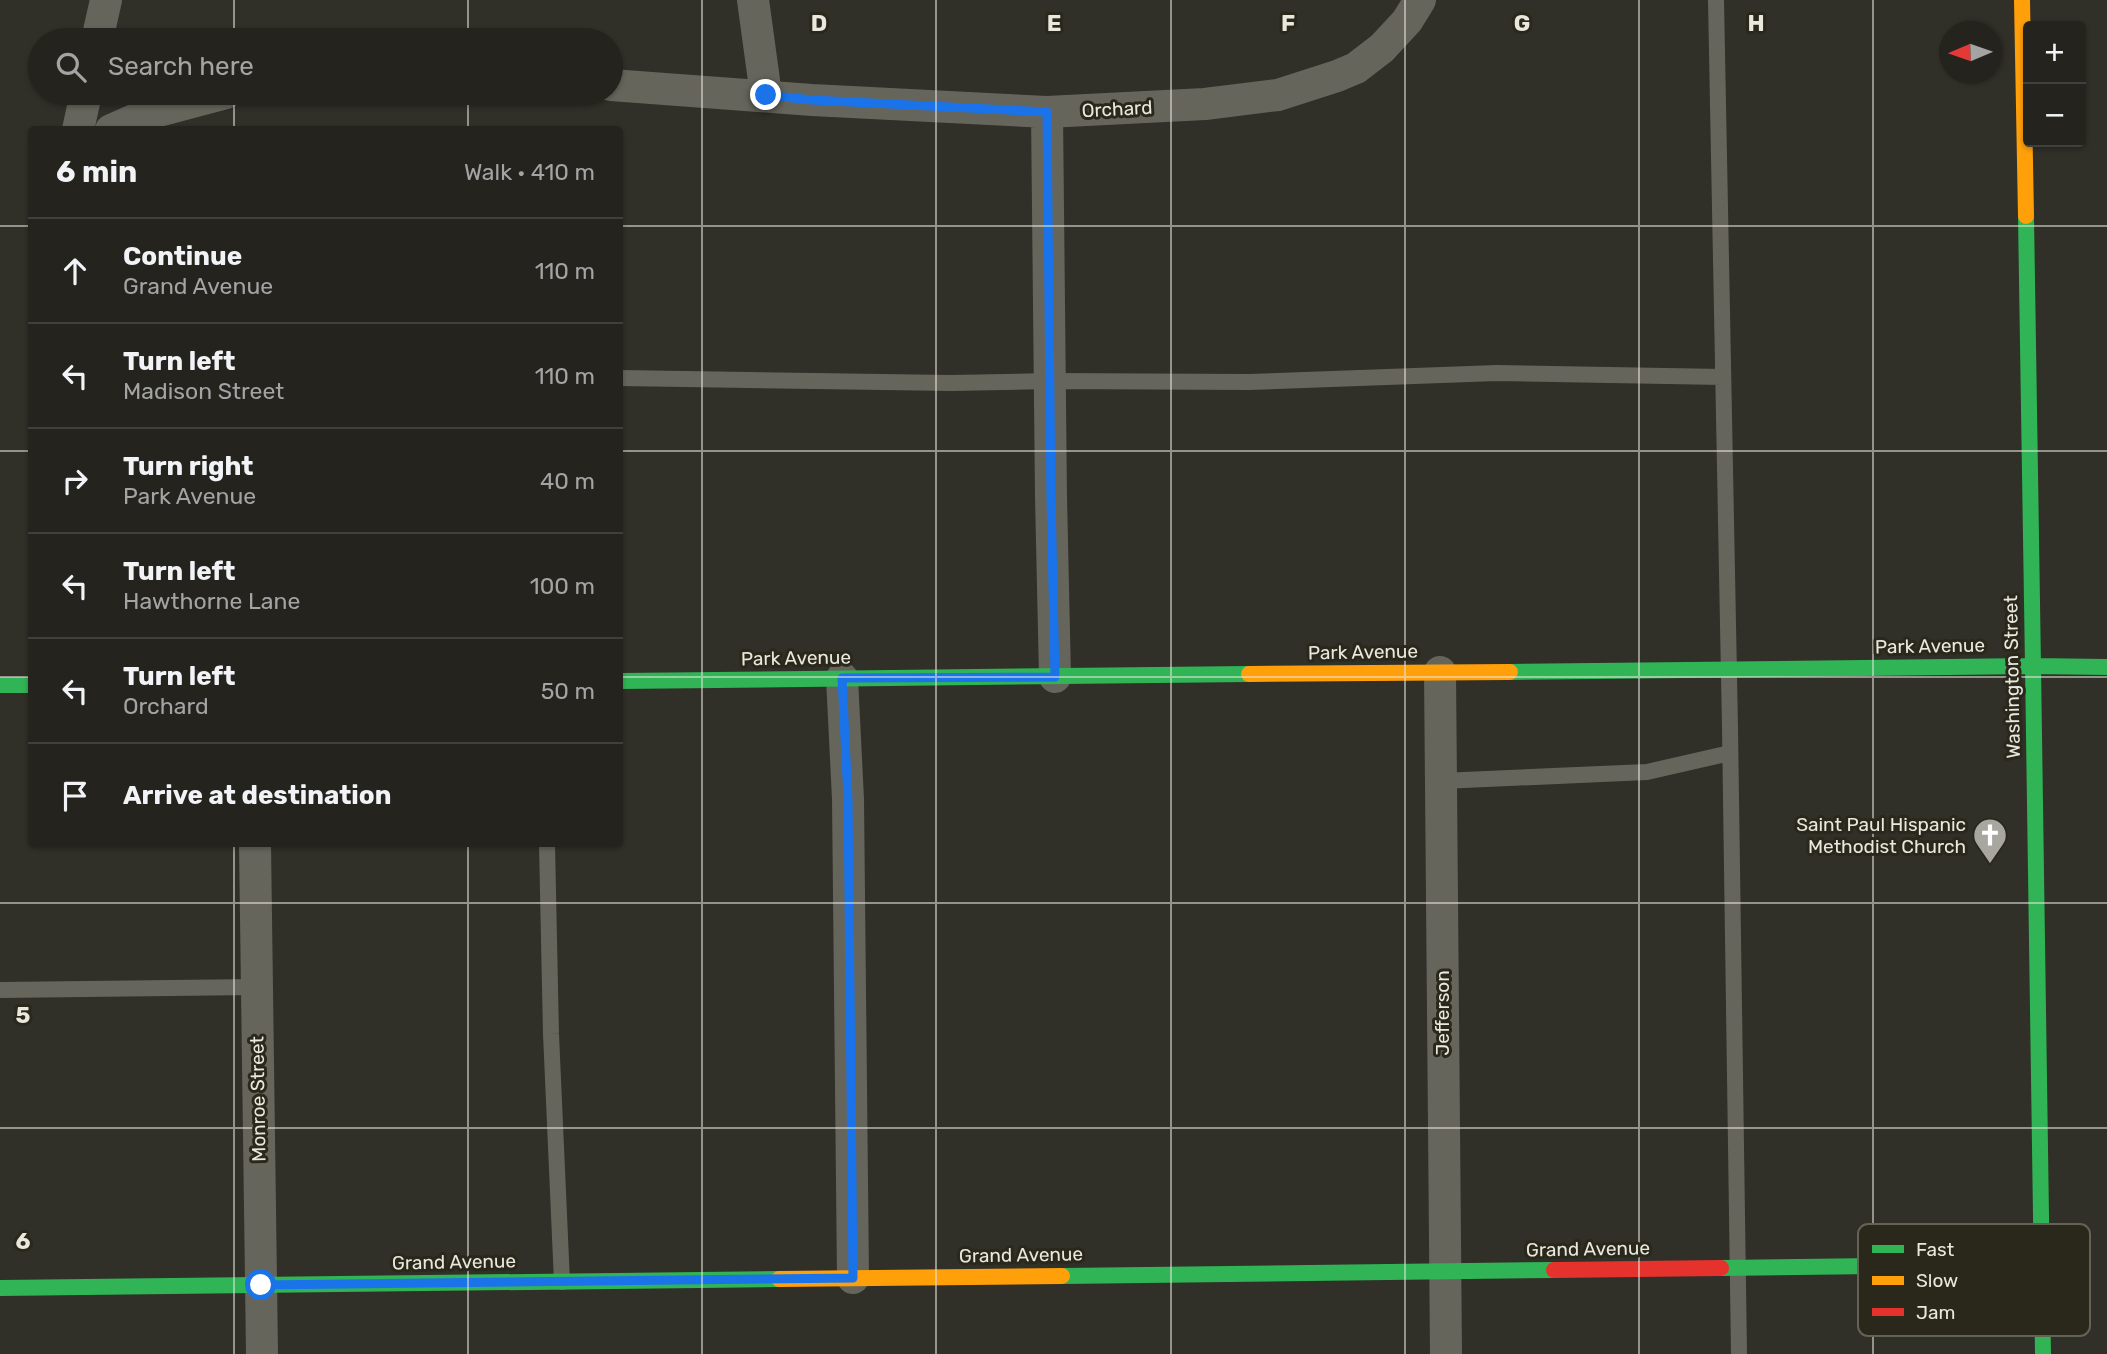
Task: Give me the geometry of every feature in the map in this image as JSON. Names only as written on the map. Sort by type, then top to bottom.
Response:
[{"type":"main road","name":"Washington Street","points":[[2022,0],[2041,1224]]},
{"type":"main road","name":"Park Avenue","points":[[623,681],[2107,667]]},
{"type":"main road","points":[[0,685],[28,685]]},
{"type":"main road","name":"Grand Avenue","points":[[0,1288],[1858,1266]]},
{"type":"main road","name":"Washington Street","points":[[2043,1336],[2043,1354]]},
{"type":"street","points":[[100,28],[106,0]]},
{"type":"street","points":[[753,0],[766,95]]},
{"type":"street","name":"Orchard","points":[[623,86],[812,100],[1047,112],[1205,104],[1278,95],[1356,68],[1382,48],[1407,21],[1420,0]]},
{"type":"street","points":[[79,126],[83,105]]},
{"type":"street","points":[[120,126],[147,114],[181,105]]},
{"type":"street","points":[[1047,112],[1055,677]]},
{"type":"street","name":"Jefferson","points":[[1440,672],[1446,1354]]},
{"type":"street","points":[[842,678],[848,799],[853,1278]]},
{"type":"street","name":"Monroe Street","points":[[254,847],[262,1354]]},
{"type":"lane","points":[[1716,0],[1731,753],[1739,1354]]},
{"type":"lane","points":[[623,378],[951,383],[1249,382],[1497,373],[1723,377]]},
{"type":"lane","points":[[1441,781],[1647,772],[1731,753]]},
{"type":"lane","points":[[547,847],[551,1034],[562,1282]]},
{"type":"lane","points":[[0,990],[256,987]]},
{"type":"traffic: fast","points":[[2026,216],[2033,666]]},
{"type":"traffic: fast","points":[[2033,666],[2041,1224]]},
{"type":"traffic: fast","points":[[1510,672],[2107,667]]},
{"type":"traffic: fast","points":[[623,681],[1249,674]]},
{"type":"traffic: fast","points":[[0,685],[28,685]]},
{"type":"traffic: fast","points":[[1721,1268],[1858,1266]]},
{"type":"traffic: fast","points":[[1062,1276],[1554,1270]]},
{"type":"traffic: fast","points":[[0,1288],[779,1279]]},
{"type":"traffic: fast","points":[[2043,1336],[2043,1354]]},
{"type":"traffic: slow","points":[[2022,0],[2026,216]]},
{"type":"traffic: slow","points":[[1249,674],[1510,672]]},
{"type":"traffic: slow","points":[[779,1279],[1062,1276]]},
{"type":"traffic: jam","points":[[1554,1270],[1721,1268]]},
{"type":"place","name":"Saint Paul Hispanic Methodist Church","points":[[1990,865]]},
{"type":"route","points":[[261,1285],[853,1278],[848,799],[842,678],[1055,677],[1047,112],[812,100],[766,95]]}]
